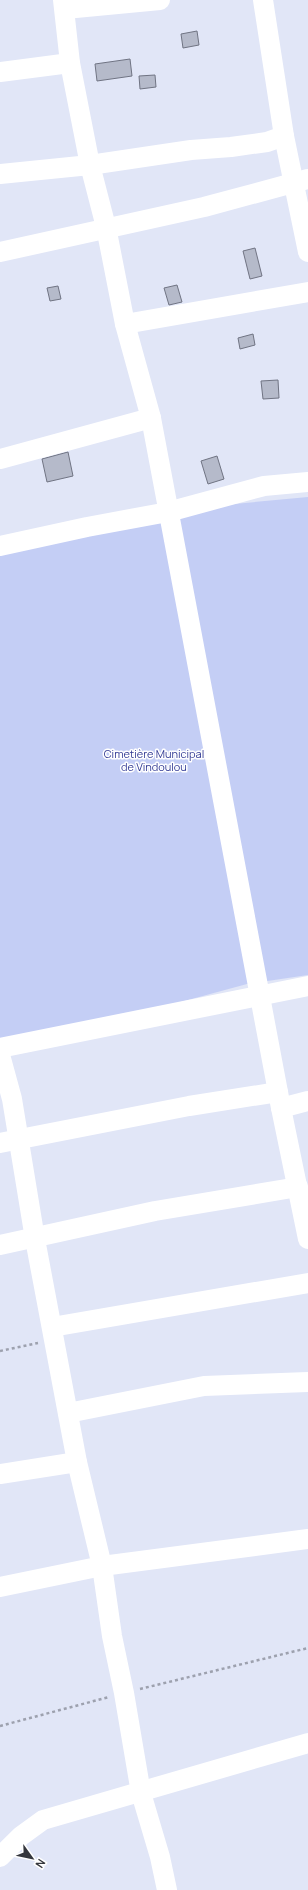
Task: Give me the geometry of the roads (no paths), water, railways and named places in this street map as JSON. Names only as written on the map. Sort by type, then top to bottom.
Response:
[{"type":"street","points":[[160,0],[64,5],[70,63],[90,165],[106,227],[125,324],[151,418],[261,996],[279,1100],[298,1187],[305,1211],[308,1239]]},
{"type":"street","points":[[263,0],[284,136],[300,180],[308,252]]},
{"type":"street","points":[[0,72],[70,63]]},
{"type":"street","points":[[0,174],[90,165],[191,150],[231,147],[267,142],[284,136]]},
{"type":"street","points":[[0,252],[106,227],[204,207],[300,180]]},
{"type":"street","points":[[125,324],[308,292]]},
{"type":"street","points":[[0,458],[151,418]]},
{"type":"street","points":[[1,544],[168,512],[264,486],[308,482]]},
{"type":"street","points":[[0,1048],[308,986]]},
{"type":"street","points":[[0,1055],[12,1099],[9,1141],[35,1239],[77,1462],[102,1566],[112,1636],[124,1693],[141,1793],[160,1857],[167,1890]]},
{"type":"street","points":[[9,1141],[188,1106],[279,1100],[308,1102]]},
{"type":"street","points":[[0,1245],[35,1239],[155,1211],[298,1187]]},
{"type":"street","points":[[53,1333],[308,1283]]},
{"type":"street","points":[[68,1413],[204,1386],[308,1382]]},
{"type":"street","points":[[0,1474],[77,1462]]},
{"type":"street","points":[[0,1588],[102,1566],[308,1539]]},
{"type":"street","points":[[0,1857],[21,1836],[43,1820],[141,1793],[308,1743]]},
{"type":"park label","name":"Cimetière Municipal de Vindoulou","points":[[154,760]]}]
